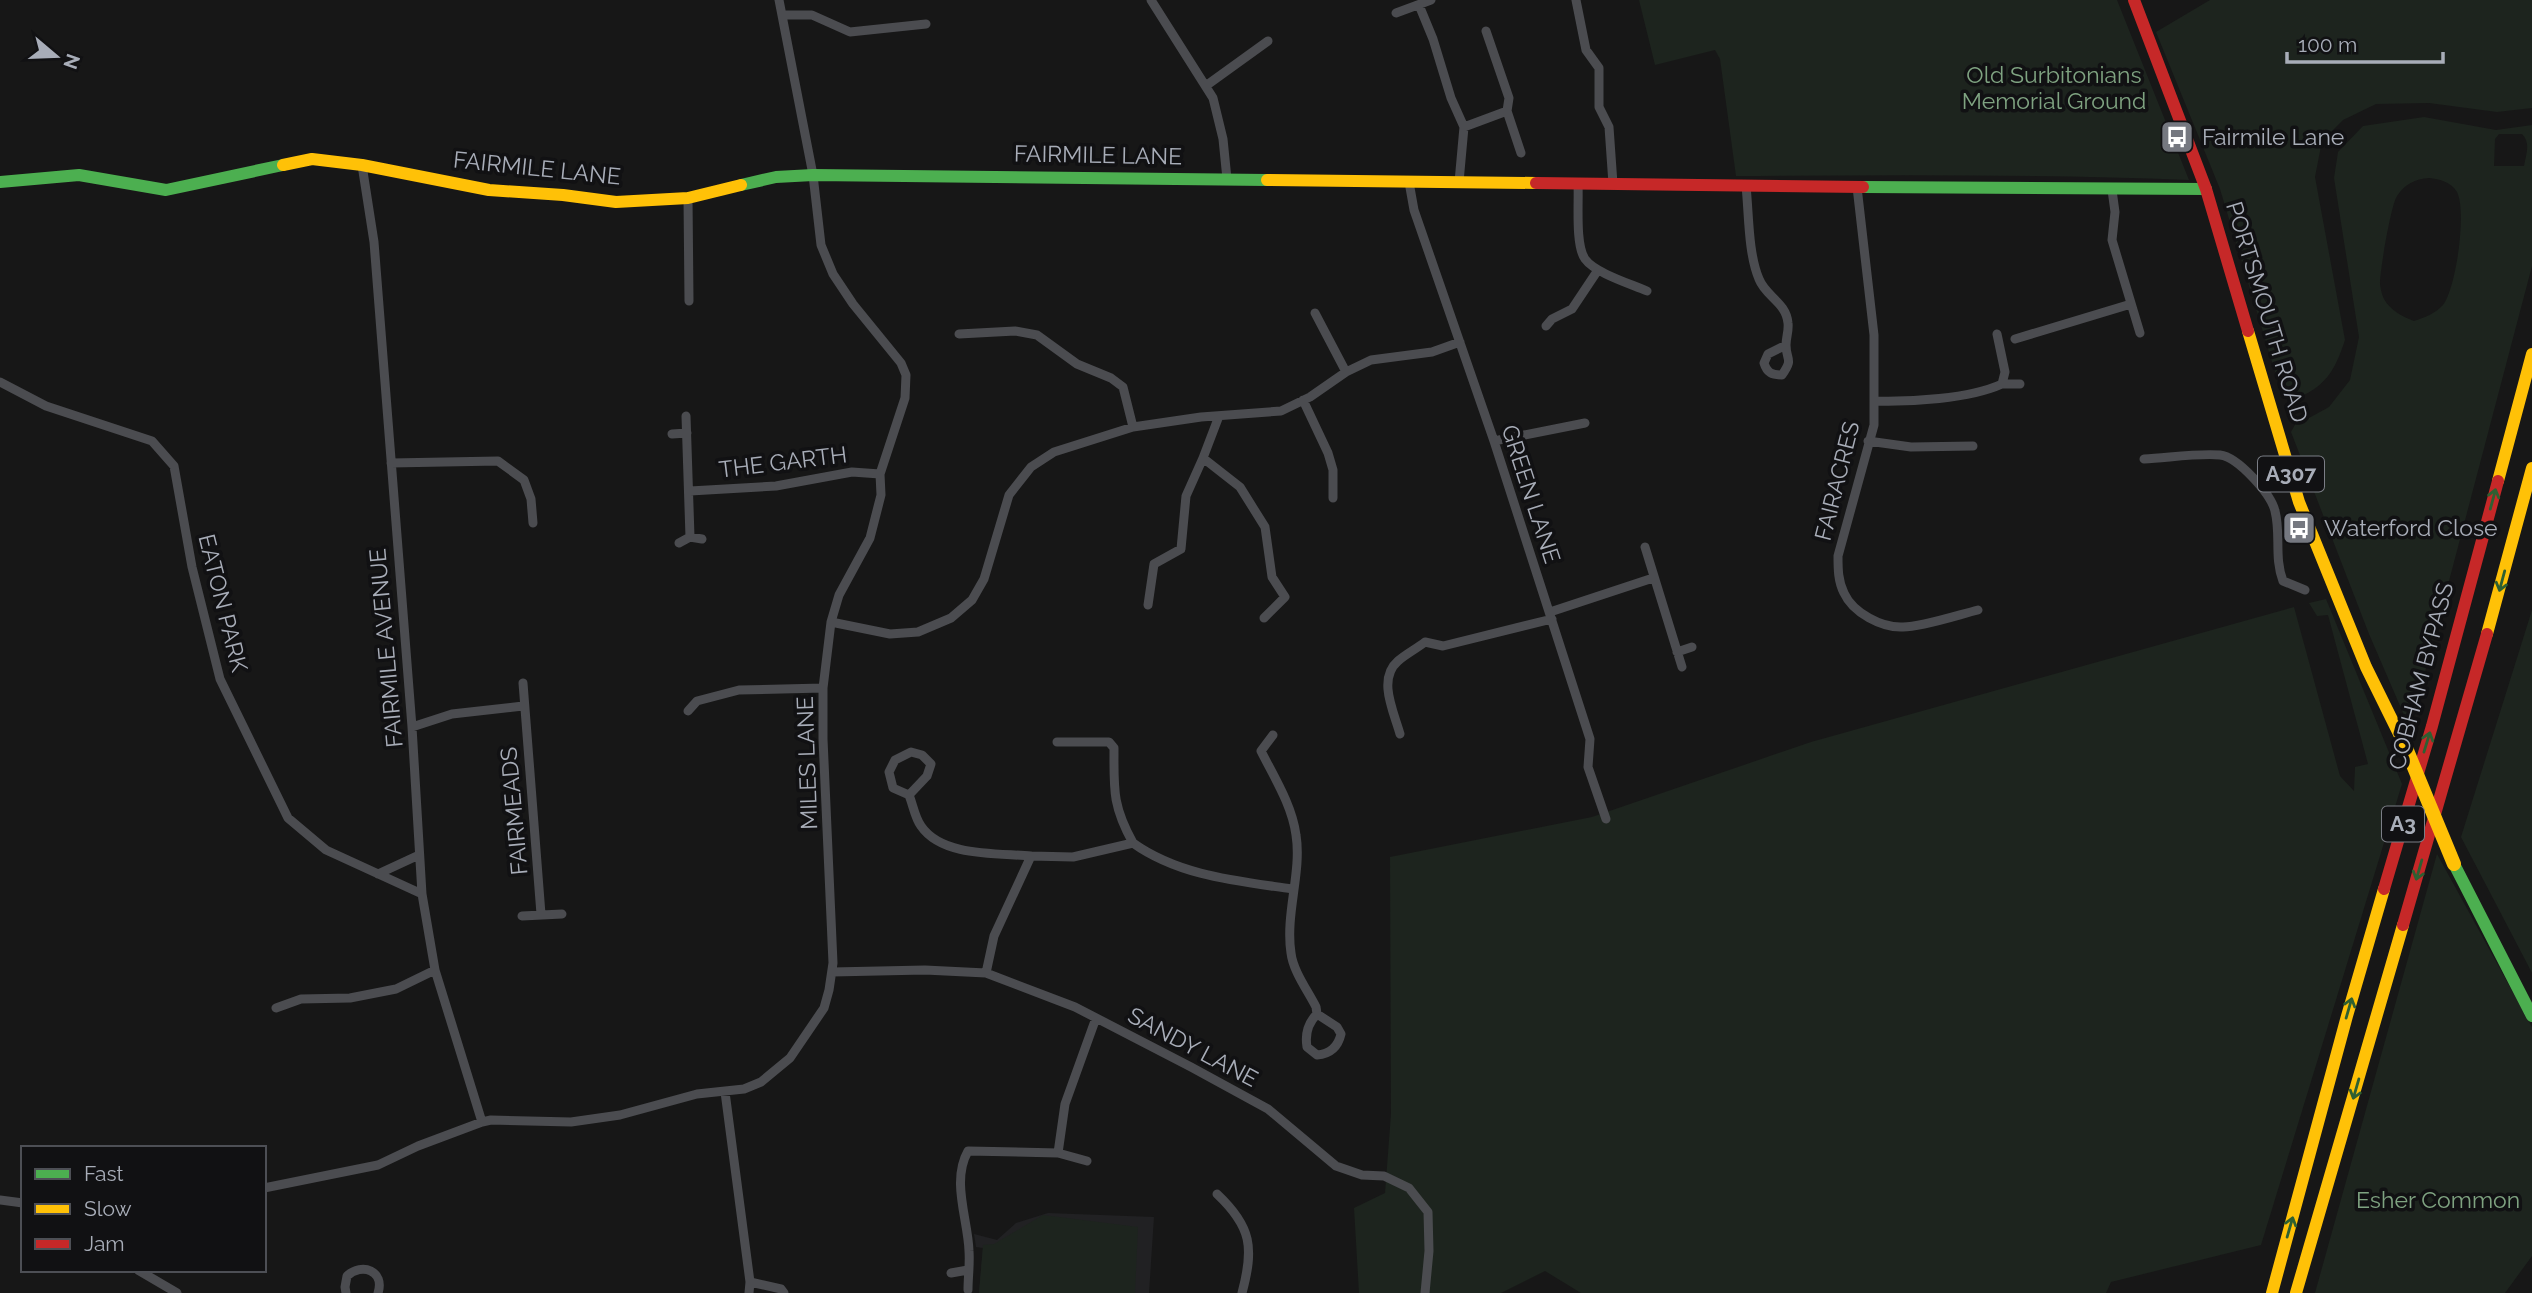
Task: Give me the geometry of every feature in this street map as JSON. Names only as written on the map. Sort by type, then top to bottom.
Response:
[{"type":"main road","name":"PORTSMOUTH ROAD","points":[[2134,0],[2206,189],[2299,502],[2361,655],[2406,748],[2454,864],[2532,1016]]},
{"type":"main road","name":"FAIRMILE LANE","points":[[0,182],[79,175],[166,190],[312,159],[362,165],[489,190],[616,202],[688,198],[776,177],[813,175],[1746,187],[2206,189]]},
{"type":"main road","name":"COBHAM BYPASS","points":[[2272,1293],[2347,1016],[2432,726],[2532,354]]},
{"type":"main road","name":"A3","points":[[2296,1293],[2469,698],[2532,468]]},
{"type":"street","points":[[779,0],[813,175]]},
{"type":"street","points":[[1151,0],[1213,98],[1223,139],[1227,179]]},
{"type":"street","points":[[1396,13],[1431,0]]},
{"type":"street","points":[[1576,0],[1586,50],[1599,68],[1599,107],[1609,127],[1613,184]]},
{"type":"street","points":[[1419,5],[1433,39],[1451,98],[1464,127],[1459,182]]},
{"type":"street","points":[[782,15],[812,15],[850,32],[926,24]]},
{"type":"street","points":[[1486,31],[1509,97],[1507,111],[1521,153]]},
{"type":"street","points":[[1207,85],[1268,41]]},
{"type":"street","points":[[1464,127],[1507,111]]},
{"type":"street","name":"FAIRMILE AVENUE","points":[[362,165],[374,242],[412,727],[422,894],[435,970],[482,1122]]},
{"type":"street","name":"MILES LANE","points":[[266,1188],[378,1165],[418,1146],[491,1120],[571,1122],[620,1115],[697,1094],[744,1089],[761,1082],[790,1058],[824,1008],[832,972],[831,873],[823,739],[823,688],[831,622],[839,595],[870,538],[881,495],[880,474],[905,398],[906,375],[901,363],[853,304],[833,274],[821,245],[813,175]]},
{"type":"street","name":"GREEN LANE","points":[[1409,182],[1414,210],[1494,440],[1590,739],[1588,767],[1606,819]]},
{"type":"street","points":[[1578,184],[1580,249],[1585,260],[1598,270],[1647,291]]},
{"type":"street","points":[[1746,187],[1751,243],[1758,278],[1765,290],[1783,305],[1788,321],[1789,337],[1786,345]]},
{"type":"street","name":"FAIRACRES","points":[[1857,187],[1874,335],[1874,425],[1838,556],[1838,574],[1845,596],[1861,612],[1881,624],[1904,628],[1978,610]]},
{"type":"street","points":[[2112,190],[2115,212],[2112,240],[2140,333]]},
{"type":"street","points":[[688,198],[689,301]]},
{"type":"street","points":[[1546,326],[1552,319],[1572,309],[1598,270]]},
{"type":"street","points":[[2015,339],[2131,304]]},
{"type":"street","points":[[1315,313],[1346,372]]},
{"type":"street","points":[[959,334],[1015,331],[1037,335],[1077,363],[1111,378],[1122,387],[1133,426]]},
{"type":"street","points":[[1997,334],[2005,372],[2002,384]]},
{"type":"street","points":[[831,622],[890,634],[918,632],[951,618],[972,600],[984,579],[1009,495],[1031,467],[1055,452],[1133,426],[1280,411],[1371,360],[1432,352],[1460,342]]},
{"type":"street","name":"EATON PARK","points":[[0,382],[46,406],[152,441],[174,466],[192,567],[220,679],[288,818],[327,850],[422,894]]},
{"type":"street","points":[[1874,401],[1985,392],[2002,384],[2020,384]]},
{"type":"street","points":[[1303,400],[1328,453],[1333,470],[1333,498]]},
{"type":"street","name":"THE GARTH","points":[[686,416],[690,537]]},
{"type":"street","points":[[1148,605],[1154,564],[1181,549],[1185,496],[1219,416]]},
{"type":"street","points":[[1494,440],[1585,423]]},
{"type":"street","points":[[672,434],[687,433]]},
{"type":"street","points":[[1868,441],[1911,447],[1973,446]]},
{"type":"street","points":[[2144,459],[2222,455],[2249,473],[2264,489],[2275,511],[2278,567],[2283,581],[2305,590]]},
{"type":"street","points":[[1203,458],[1240,487],[1265,527],[1272,577],[1285,597],[1264,618]]},
{"type":"street","points":[[391,463],[498,461],[524,480],[531,499],[533,523]]},
{"type":"street","name":"THE GARTH","points":[[690,491],[776,485],[852,472],[880,474]]},
{"type":"street","points":[[679,544],[690,537],[702,539]]},
{"type":"street","points":[[1645,547],[1682,667]]},
{"type":"street","points":[[1400,734],[1387,684],[1390,672],[1397,662],[1425,642],[1443,646],[1517,629],[1653,578]]},
{"type":"street","points":[[1677,652],[1692,647]]},
{"type":"street","name":"FAIRMEADS","points":[[523,683],[541,914]]},
{"type":"street","points":[[688,711],[697,701],[739,690],[823,688]]},
{"type":"street","points":[[412,727],[452,714],[523,706]]},
{"type":"street","points":[[1273,735],[1261,751],[1284,796],[1294,823],[1297,851],[1292,889],[1291,956],[1316,1007],[1317,1014],[1308,1027],[1306,1040],[1307,1047],[1317,1055],[1332,1050],[1339,1042],[1341,1034],[1337,1027],[1317,1014]]},
{"type":"street","points":[[1057,742],[1109,742],[1114,748],[1115,801],[1122,823],[1133,844],[1152,857],[1185,869],[1292,889]]},
{"type":"street","points":[[909,795],[927,776],[931,764],[922,755],[911,752],[895,760],[889,772],[893,788],[909,795],[921,826],[936,843],[956,849],[1073,857],[1133,844]]},
{"type":"street","points":[[378,874],[419,855]]},
{"type":"street","points":[[986,973],[994,936],[1031,856]]},
{"type":"street","points":[[522,916],[562,914]]},
{"type":"street","points":[[276,1008],[301,999],[350,998],[396,989],[435,970]]},
{"type":"street","name":"SANDY LANE","points":[[832,972],[925,970],[986,973],[1075,1007],[1268,1109],[1336,1166],[1362,1175],[1384,1176],[1409,1188],[1428,1212],[1429,1251],[1425,1293]]},
{"type":"street","points":[[1058,1153],[1065,1104],[1096,1018]]},
{"type":"street","points":[[725,1092],[750,1282],[749,1293]]},
{"type":"street","points":[[968,1290],[969,1249],[962,1206],[962,1161],[968,1151],[1058,1153],[1087,1161]]},
{"type":"street","points":[[1217,1194],[1237,1212],[1246,1233],[1250,1255],[1242,1293]]},
{"type":"street","points":[[0,1200],[21,1203]]},
{"type":"street","points":[[345,1292],[347,1276],[354,1270],[366,1268],[375,1273],[380,1281],[378,1293]]},
{"type":"street","points":[[951,1273],[968,1269]]},
{"type":"street","points":[[141,1272],[177,1293]]},
{"type":"street","points":[[750,1282],[772,1286],[784,1293]]},
{"type":"shaded area","points":[[1048,1213],[1154,1217],[1149,1293],[979,1293],[983,1248],[976,1247],[974,1234],[997,1240],[1016,1223]]},
{"type":"green space","name":"Old Surbitonians Memorial Ground","points":[[1639,0],[2117,0],[2189,180],[1906,175],[1736,176],[1720,59],[1715,50],[1655,65]]},
{"type":"green space","points":[[2210,0],[2532,0],[2532,108],[2497,112],[2429,103],[2376,104],[2343,120],[2322,141],[2315,177],[2345,340],[2327,378],[2313,390],[2293,400],[2282,395],[2220,189],[2156,32]]},
{"type":"green space","points":[[2424,117],[2496,130],[2532,125],[2532,266],[2410,729],[2369,634],[2291,432],[2297,421],[2329,407],[2350,380],[2359,337],[2334,178],[2338,152],[2363,126]],"holes":[[[2499,134],[2522,134],[2525,137],[2527,149],[2524,166],[2494,166],[2495,139]],[[2429,178],[2445,182],[2457,192],[2461,215],[2459,250],[2452,283],[2443,305],[2430,315],[2414,321],[2390,307],[2383,297],[2380,276],[2397,196],[2411,183]]]},
{"type":"green space","points":[[2326,599],[2402,784],[2261,1245],[2111,1282],[2106,1293],[1581,1293],[1545,1271],[1501,1293],[1359,1293],[1354,1208],[1385,1193],[1391,1114],[1390,857],[1592,817],[1811,742],[2294,607],[2340,776],[2354,791],[2355,767],[2368,764],[2328,615],[2317,616],[2309,603]]},
{"type":"green space","points":[[2532,610],[2532,973],[2461,837]]},
{"type":"green space","name":"Esher Common","points":[[2437,854],[2532,1027],[2532,1256],[2505,1293],[2315,1293]]},
{"type":"green space","points":[[1043,1215],[1138,1227],[1135,1293],[979,1293],[983,1245],[994,1244]]},
{"type":"traffic: fast","points":[[0,182],[79,175],[166,190],[283,165]]},
{"type":"traffic: fast","points":[[741,185],[776,177],[813,175],[1267,180]]},
{"type":"traffic: fast","points":[[1863,187],[2206,189]]},
{"type":"traffic: fast","points":[[2454,864],[2532,1016]]},
{"type":"traffic: slow","points":[[283,165],[312,159],[362,165],[489,190],[616,202],[688,198],[741,185]]},
{"type":"traffic: slow","points":[[1267,180],[1536,183]]},
{"type":"traffic: slow","points":[[2248,331],[2299,502],[2366,667],[2406,748]]},
{"type":"traffic: slow","points":[[2498,481],[2532,354]]},
{"type":"traffic: slow","points":[[2487,634],[2532,468]]},
{"type":"traffic: slow","points":[[2406,748],[2454,864]]},
{"type":"traffic: slow","points":[[2272,1293],[2384,889]]},
{"type":"traffic: slow","points":[[2296,1293],[2403,925]]},
{"type":"traffic: jam","points":[[2134,0],[2206,189],[2248,331]]},
{"type":"traffic: jam","points":[[1536,183],[1863,187]]},
{"type":"traffic: jam","points":[[2384,889],[2432,726],[2498,481]]},
{"type":"traffic: jam","points":[[2403,925],[2487,634]]},
{"type":"place","name":"Fairmile Lane","points":[[2177,137]]},
{"type":"place","name":"Waterford Close","points":[[2299,528]]}]
